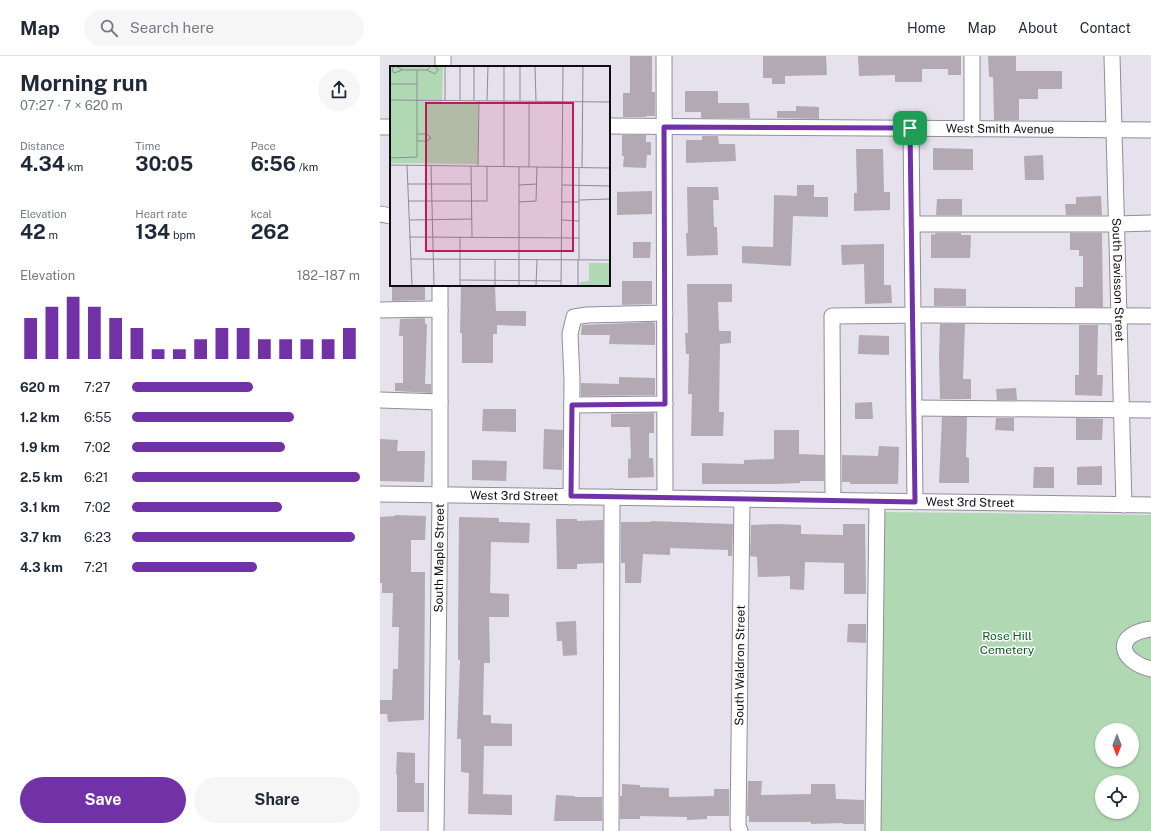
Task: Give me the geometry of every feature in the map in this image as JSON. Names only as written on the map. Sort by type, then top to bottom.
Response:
[{"type":"street","points":[[664,56],[665,498]]},
{"type":"street","points":[[972,56],[972,129]]},
{"type":"street","name":"South Davisson Street","points":[[1112,56],[1124,505]]},
{"type":"street","name":"West Smith Avenue","points":[[610,126],[1151,130]]},
{"type":"street","points":[[910,128],[915,502]]},
{"type":"street","points":[[380,214],[390,216]]},
{"type":"street","points":[[912,224],[1151,223]]},
{"type":"street","name":"South Maple Street","points":[[436,831],[440,494],[440,286]]},
{"type":"street","points":[[380,310],[432,309],[440,311]]},
{"type":"street","points":[[571,496],[572,405],[570,334],[574,317],[587,314],[665,313]]},
{"type":"street","points":[[833,500],[832,316],[1151,316]]},
{"type":"street","points":[[380,400],[440,402]]},
{"type":"street","points":[[572,405],[665,404]]},
{"type":"street","points":[[914,408],[1151,410]]},
{"type":"street","name":"West 3rd Street","points":[[380,494],[1151,505]]},
{"type":"street","points":[[611,831],[612,497]]},
{"type":"street","name":"South Waldron Street","points":[[740,831],[738,826],[738,810],[742,499]]},
{"type":"street","points":[[873,831],[877,501]]},
{"type":"street","points":[[1151,629],[1137,632],[1129,637],[1124,645],[1124,649],[1132,661],[1138,665],[1151,669]]},
{"type":"green space","name":"Rose Hill Cemetery","points":[[879,512],[1151,515],[1151,831],[876,831]]},
{"type":"building","points":[[630,56],[652,56],[652,92],[655,92],[655,116],[623,117],[623,93],[630,93]]},
{"type":"building","points":[[763,56],[826,56],[827,75],[785,76],[785,84],[772,84],[772,78],[763,78]]},
{"type":"building","points":[[858,56],[961,56],[961,75],[948,75],[948,69],[922,69],[922,82],[895,82],[895,75],[859,76]]},
{"type":"building","points":[[988,56],[1016,56],[1016,71],[1062,71],[1062,89],[1038,89],[1038,99],[1019,99],[1019,120],[994,120],[993,77],[989,77]]},
{"type":"building","points":[[685,91],[718,91],[718,103],[749,103],[750,118],[701,118],[701,112],[685,112]]},
{"type":"building","points":[[796,106],[819,107],[819,119],[777,118],[777,111],[796,111]]},
{"type":"building","points":[[622,135],[646,135],[646,142],[651,142],[651,155],[647,155],[646,168],[623,167],[624,156],[622,156]]},
{"type":"building","points":[[702,136],[718,136],[719,144],[735,144],[736,161],[686,163],[686,140],[702,140]]},
{"type":"building","points":[[933,148],[973,149],[973,170],[933,170]]},
{"type":"building","points":[[856,149],[883,149],[884,192],[890,192],[890,210],[854,211],[854,193],[857,193]]},
{"type":"building","points":[[1043,155],[1044,180],[1025,180],[1024,156]]},
{"type":"building","points":[[797,185],[814,185],[814,197],[828,197],[828,217],[793,216],[791,266],[742,263],[742,246],[773,247],[774,195],[797,196]]},
{"type":"building","points":[[687,187],[718,187],[719,200],[713,200],[714,227],[717,227],[718,255],[687,256]]},
{"type":"building","points":[[652,191],[652,214],[617,215],[617,192]]},
{"type":"building","points":[[1101,196],[1102,215],[1066,215],[1065,204],[1076,204],[1076,197]]},
{"type":"building","points":[[937,199],[962,199],[962,215],[936,215]]},
{"type":"building","points":[[935,233],[961,233],[961,235],[971,235],[970,258],[931,258],[931,234],[935,235]]},
{"type":"building","points":[[1070,233],[1102,233],[1103,307],[1075,307],[1075,287],[1083,287],[1083,256],[1079,256],[1079,250],[1070,250]]},
{"type":"building","points":[[633,242],[651,242],[650,258],[633,258]]},
{"type":"building","points":[[884,244],[884,285],[891,285],[892,303],[865,304],[864,264],[842,265],[841,245]]},
{"type":"building","points":[[622,281],[652,281],[652,304],[622,305]]},
{"type":"building","points":[[687,284],[732,284],[732,302],[718,302],[719,331],[731,331],[731,343],[720,344],[719,412],[724,412],[723,436],[691,436],[692,394],[688,394],[689,354],[686,354],[685,333],[688,333]]},
{"type":"building","points":[[392,286],[425,286],[425,300],[392,301]]},
{"type":"building","points":[[461,286],[495,286],[496,311],[526,311],[526,326],[497,325],[497,334],[493,334],[493,363],[462,363],[462,333],[460,333]]},
{"type":"building","points":[[934,288],[966,289],[966,306],[934,306]]},
{"type":"building","points":[[425,318],[425,324],[427,324],[425,384],[431,384],[431,393],[395,391],[395,383],[403,383],[403,336],[399,336],[400,319]]},
{"type":"building","points":[[655,323],[655,345],[609,344],[610,335],[581,335],[582,325]]},
{"type":"building","points":[[940,324],[965,324],[963,379],[971,379],[971,399],[940,399]]},
{"type":"building","points":[[1079,325],[1098,325],[1097,375],[1103,375],[1102,396],[1075,395],[1075,375],[1079,375]]},
{"type":"building","points":[[859,335],[889,336],[889,355],[858,354]]},
{"type":"building","points":[[619,377],[655,378],[655,395],[581,396],[581,383],[619,384]]},
{"type":"building","points":[[1016,388],[1017,400],[997,400],[996,389]]},
{"type":"building","points":[[872,402],[873,419],[855,419],[855,403]]},
{"type":"building","points":[[483,409],[516,409],[516,432],[482,431]]},
{"type":"building","points":[[654,413],[654,433],[649,433],[649,458],[653,458],[654,477],[628,478],[628,459],[631,458],[630,427],[611,427],[611,414]]},
{"type":"building","points":[[942,417],[967,417],[966,457],[969,458],[969,483],[939,483]]},
{"type":"building","points":[[996,418],[1014,418],[1014,431],[995,430]]},
{"type":"building","points":[[1076,418],[1103,419],[1102,440],[1076,440]]},
{"type":"building","points":[[544,429],[563,430],[562,470],[543,469]]},
{"type":"building","points":[[774,430],[799,430],[799,454],[824,455],[824,481],[800,481],[800,483],[775,484],[702,484],[702,463],[744,464],[744,460],[774,459]]},
{"type":"building","points":[[380,439],[398,440],[397,451],[425,451],[424,482],[380,481]]},
{"type":"building","points":[[879,446],[899,447],[898,484],[850,484],[850,482],[842,482],[842,455],[878,456]]},
{"type":"building","points":[[472,460],[507,461],[506,481],[472,480]]},
{"type":"building","points":[[1102,466],[1102,485],[1077,485],[1077,467]]},
{"type":"building","points":[[1034,467],[1054,467],[1054,488],[1033,488]]},
{"type":"building","points":[[395,515],[426,516],[425,540],[411,540],[411,572],[425,572],[424,720],[388,722],[387,714],[380,714],[380,700],[392,700],[393,669],[398,669],[399,627],[392,627],[393,593],[382,593],[382,583],[380,583],[380,517]]},
{"type":"building","points":[[459,517],[499,518],[499,522],[530,523],[529,543],[491,542],[490,593],[509,594],[509,617],[489,617],[490,663],[484,663],[483,715],[491,715],[491,723],[512,724],[512,746],[484,746],[483,794],[512,795],[512,815],[468,814],[469,773],[461,772],[461,739],[457,739],[460,660],[458,660]]},
{"type":"building","points":[[556,519],[577,519],[577,521],[603,520],[603,563],[577,564],[577,569],[557,569]]},
{"type":"building","points":[[651,521],[733,524],[732,556],[728,556],[728,550],[670,548],[670,555],[643,554],[641,583],[625,583],[625,563],[621,563],[621,522]]},
{"type":"building","points":[[843,524],[865,524],[866,594],[844,594],[844,563],[805,562],[804,590],[790,589],[790,576],[758,577],[757,557],[750,556],[751,525],[801,525],[801,534],[843,535]]},
{"type":"building","points":[[576,621],[577,655],[563,656],[562,641],[557,641],[556,622]]},
{"type":"building","points":[[848,624],[866,624],[866,643],[847,642]]},
{"type":"building","points":[[397,752],[415,753],[415,783],[424,783],[424,812],[397,812]]},
{"type":"building","points":[[748,781],[762,781],[761,795],[811,794],[811,784],[835,784],[836,799],[864,800],[864,824],[749,822],[749,816],[747,816]]},
{"type":"building","points":[[622,784],[640,785],[640,787],[669,788],[669,797],[714,796],[714,789],[729,789],[729,816],[707,816],[707,819],[687,820],[687,817],[640,816],[640,819],[620,819],[620,796],[622,796]]},
{"type":"building","points":[[556,795],[602,797],[602,821],[554,821]]},
{"type":"route","points":[[664,127],[910,128],[915,502],[571,496],[572,405],[665,404],[664,127]]}]
